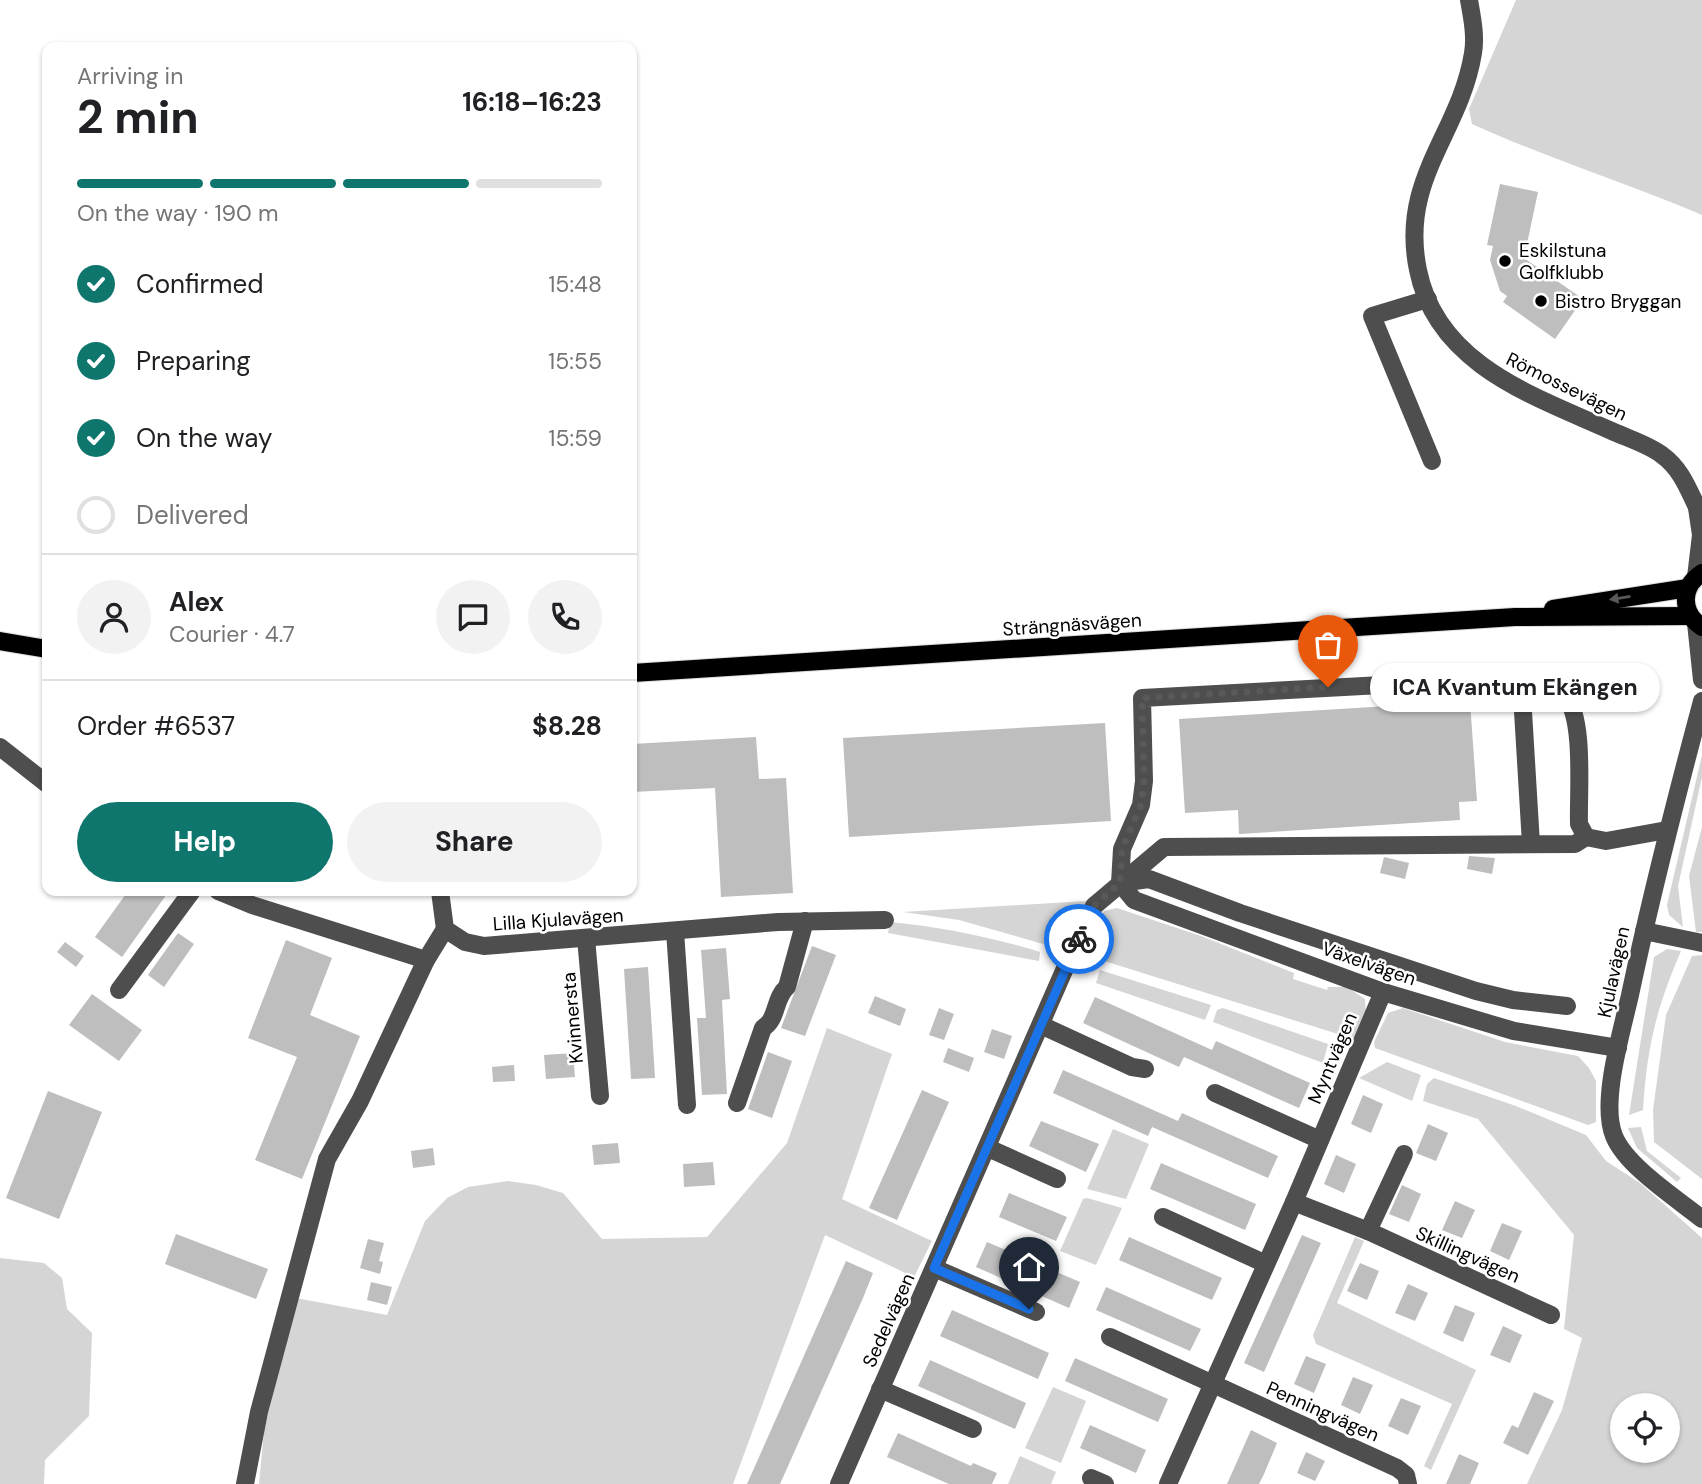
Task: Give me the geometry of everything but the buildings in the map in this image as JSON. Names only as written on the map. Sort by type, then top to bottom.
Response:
[{"type":"main road","name":"Strängnäsvägen","points":[[1515,617],[1695,580]]},
{"type":"main road","points":[[1695,580],[1686,607],[1696,622]]},
{"type":"main road","name":"Strängnäsvägen","points":[[637,673],[1515,617],[1696,622]]},
{"type":"main road","points":[[0,641],[42,648]]},
{"type":"street","name":"Römossevägen","points":[[1469,0],[1474,50],[1468,78],[1423,178],[1413,226],[1418,271],[1428,299],[1445,330],[1465,353],[1486,370],[1519,389],[1663,456],[1686,480],[1699,513],[1701,535],[1695,580]]},
{"type":"street","points":[[1428,299],[1372,316],[1432,461]]},
{"type":"street","points":[[1696,622],[1702,680]]},
{"type":"street","points":[[1567,1006],[1513,1000],[1476,991],[1252,917],[1149,879],[1120,883],[1122,849],[1141,805],[1144,781],[1142,698],[1532,677],[1552,685],[1567,698],[1576,720],[1579,824],[1586,837]]},
{"type":"street","points":[[1521,678],[1531,844]]},
{"type":"street","name":"Kjulavägen","points":[[1702,701],[1667,830],[1644,931],[1618,1048],[1609,1116],[1612,1134],[1632,1161],[1702,1219]]},
{"type":"street","points":[[0,747],[42,780]]},
{"type":"street","name":"Sedelvägen","points":[[839,1484],[1094,906],[1164,847],[1575,844],[1586,837],[1606,841],[1667,830]]},
{"type":"street","name":"Växelvägen","points":[[1120,883],[1134,900],[1383,992],[1514,1031],[1618,1048]]},
{"type":"street","points":[[119,990],[188,896]]},
{"type":"street","points":[[230,896],[426,960]]},
{"type":"street","points":[[245,1484],[259,1412],[327,1159],[383,1056],[426,960],[445,929],[441,896]]},
{"type":"street","name":"Lilla Kjulavägen","points":[[445,929],[465,942],[484,946],[805,921],[885,920]]},
{"type":"street","points":[[737,1103],[763,1028],[770,1024],[782,991],[787,987],[805,921]]},
{"type":"street","points":[[675,931],[687,1105]]},
{"type":"street","points":[[1644,931],[1702,943]]},
{"type":"street","name":"Kvinnersta","points":[[586,937],[600,1096]]},
{"type":"street","name":"Myntvägen","points":[[1168,1484],[1294,1202],[1383,992]]},
{"type":"street","points":[[1513,1000],[1514,1031]]},
{"type":"street","points":[[1042,1026],[1132,1067],[1145,1069]]},
{"type":"street","points":[[1215,1093],[1320,1140]]},
{"type":"street","points":[[988,1148],[1057,1179]]},
{"type":"street","points":[[1368,1231],[1404,1154]]},
{"type":"street","name":"Skillingvägen","points":[[1294,1202],[1368,1231],[1551,1315]]},
{"type":"street","points":[[1163,1217],[1266,1264]]},
{"type":"street","name":"Sedelvägen","points":[[934,1268],[1036,1312]]},
{"type":"street","points":[[1110,1337],[1212,1385]]},
{"type":"street","name":"Penningvägen","points":[[1212,1385],[1397,1468],[1406,1475],[1408,1484]]},
{"type":"street","name":"Sedelvägen","points":[[880,1389],[973,1429]]},
{"type":"shaded area","points":[[1516,0],[1702,0],[1702,215],[1472,124],[1469,109]]},
{"type":"shaded area","points":[[1702,755],[1702,777],[1678,886],[1683,927],[1669,915],[1667,905]]},
{"type":"shaded area","points":[[1702,827],[1702,932],[1696,932],[1689,876]]},
{"type":"shaded area","points":[[1086,901],[1066,945],[1057,948],[959,920],[903,912]]},
{"type":"shaded area","points":[[1117,908],[1201,936],[1294,973],[1293,979],[1327,990],[1328,987],[1347,987],[1365,999],[1366,1015],[1354,1039],[1085,955],[1088,941],[1104,911]]},
{"type":"shaded area","points":[[890,922],[1003,942],[1040,952],[1039,961],[888,933]]},
{"type":"shaded area","points":[[1667,949],[1681,951],[1654,1029],[1643,1110],[1629,1115],[1654,957]]},
{"type":"shaded area","points":[[1702,955],[1702,1179],[1654,1142],[1653,1110],[1666,1015],[1692,956]]},
{"type":"shaded area","points":[[1100,970],[1211,1005],[1205,1020],[1096,983]]},
{"type":"shaded area","points":[[1223,1008],[1328,1044],[1323,1063],[1213,1022],[1217,1010]]},
{"type":"shaded area","points":[[1403,1008],[1505,1042],[1578,1056],[1596,1081],[1596,1122],[1588,1125],[1375,1048],[1374,1042],[1388,1013]]},
{"type":"shaded area","points":[[827,1028],[892,1054],[842,1199],[932,1241],[914,1277],[825,1235],[733,1484],[259,1484],[264,1431],[296,1298],[387,1315],[425,1221],[447,1198],[468,1187],[508,1181],[563,1193],[602,1239],[707,1237],[787,1143]]},
{"type":"shaded area","points":[[1387,1062],[1421,1075],[1412,1101],[1359,1078]]},
{"type":"shaded area","points":[[1434,1078],[1516,1106],[1586,1135],[1606,1161],[1640,1183],[1702,1238],[1702,1484],[1527,1484],[1562,1410],[1582,1338],[1564,1329],[1574,1235],[1478,1119],[1423,1101],[1427,1084]]},
{"type":"shaded area","points":[[1641,1127],[1647,1151],[1681,1178],[1677,1182],[1637,1148],[1628,1128]]},
{"type":"shaded area","points":[[1113,1129],[1149,1144],[1126,1199],[1087,1189]]},
{"type":"shaded area","points":[[1083,1199],[1122,1208],[1096,1265],[1060,1251]]},
{"type":"shaded area","points":[[1355,1237],[1364,1241],[1337,1303],[1476,1370],[1431,1470],[1424,1466],[1452,1404],[1316,1344],[1313,1335]]},
{"type":"shaded area","points":[[0,1258],[44,1263],[62,1278],[67,1309],[92,1333],[89,1416],[45,1460],[44,1484],[0,1484]]},
{"type":"shaded area","points":[[1053,1387],[1086,1401],[1061,1463],[1025,1448]]},
{"type":"shaded area","points":[[1020,1456],[1056,1472],[1051,1484],[1008,1484]]},
{"type":"way so far","points":[[1079,939],[1094,906],[1120,883],[1122,849],[1141,805],[1144,781],[1142,698],[1328,687]]},
{"type":"place","name":"Eskilstuna Golfklubb","points":[[1505,261]]},
{"type":"place","name":"Bistro Bryggan","points":[[1541,301]]},
{"type":"place","name":"ICA Kvantum Ekängen","points":[[1328,687]]},
{"type":"route","points":[[1029,1309],[934,1268],[1079,939]]}]
